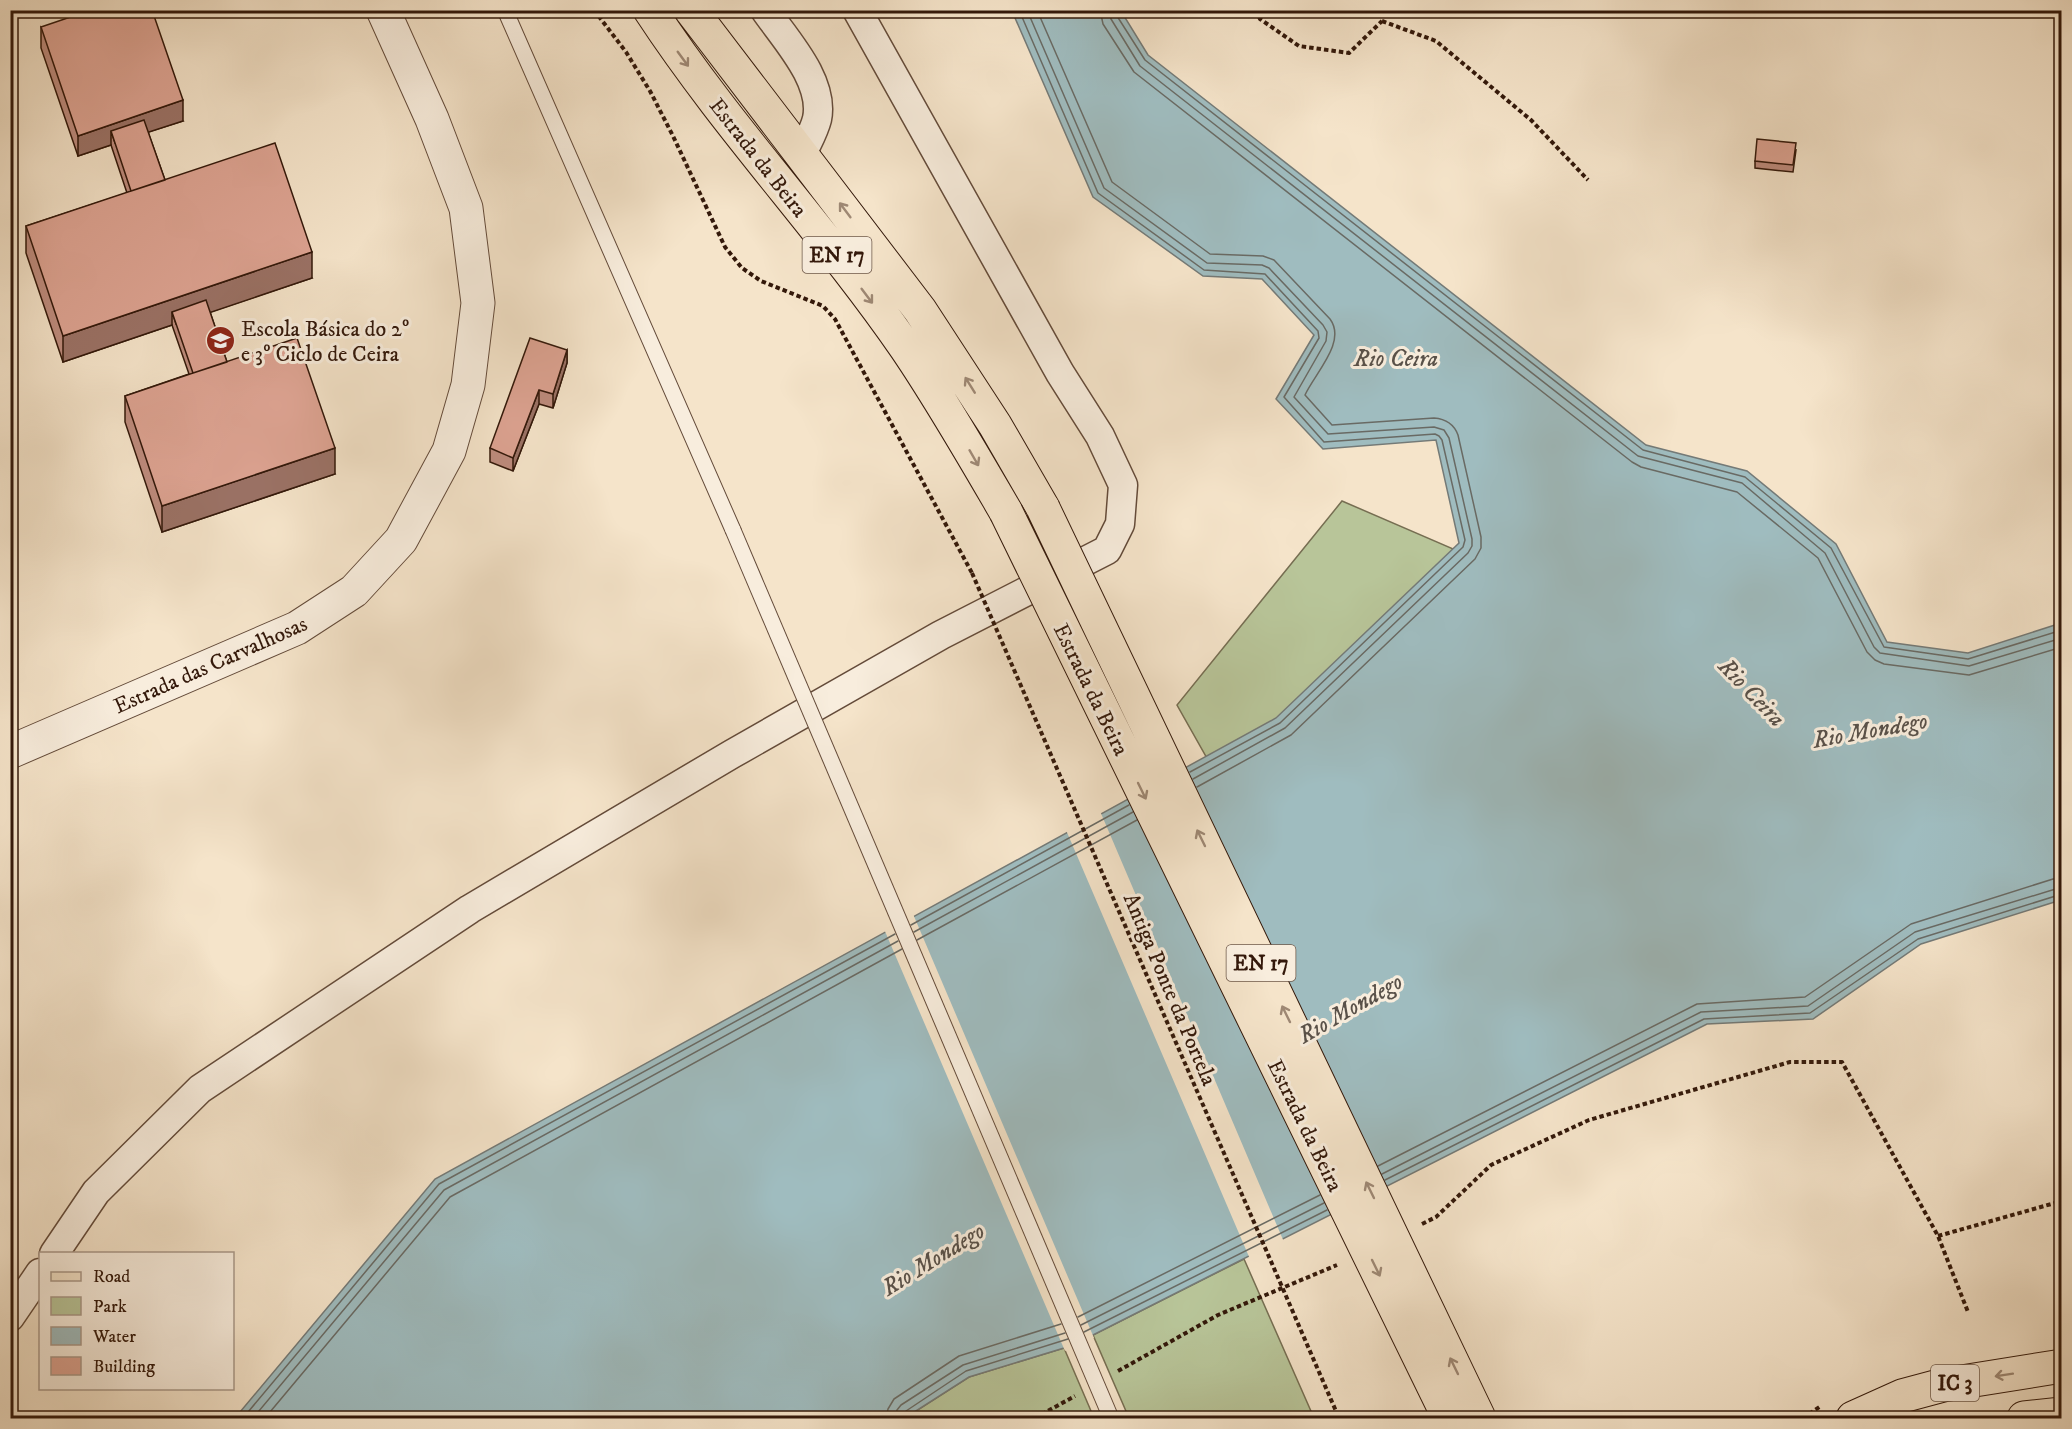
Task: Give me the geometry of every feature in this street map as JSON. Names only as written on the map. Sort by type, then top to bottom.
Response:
[{"type":"main road","name":"Estrada da Beira","points":[[650,10],[706,91],[906,347],[1006,512],[1449,1419]]},
{"type":"main road","name":"Estrada da Beira","points":[[691,10],[926,318],[995,425],[1043,508],[1479,1419]]},
{"type":"main road","name":"IC 3","points":[[1853,1419],[1902,1396],[1943,1385],[2061,1366]]},
{"type":"main road","points":[[2024,1419],[2061,1414]]},
{"type":"street","name":"Estrada das Carvalhosas","points":[[10,752],[297,628],[354,591],[401,540],[449,451],[468,385],[478,303],[466,208],[432,119],[383,10]]},
{"type":"street","points":[[765,10],[807,70],[817,98],[817,118],[802,154]]},
{"type":"street","points":[[55,1252],[96,1192],[200,1089],[470,909],[722,760],[941,635],[1107,550],[1120,524],[1123,485],[1100,436],[1060,374],[857,10]]},
{"type":"street","points":[[10,1317],[39,1274]]},
{"type":"lane","points":[[505,10],[733,530],[1111,1419]]},
{"type":"path","name":"Antiga Ponte da Portela","points":[[594,10],[626,52],[650,91],[725,247],[742,268],[761,281],[823,306],[835,319],[972,573],[1339,1419]]},
{"type":"path","points":[[1256,10],[1260,19],[1299,46],[1349,53],[1382,21]]},
{"type":"path","points":[[1379,10],[1382,21]]},
{"type":"path","points":[[1382,21],[1437,41],[1531,120],[1588,180]]},
{"type":"path","points":[[1416,1227],[1436,1217],[1491,1166],[1589,1119],[1790,1062],[1842,1062],[1938,1236],[1968,1312]]},
{"type":"path","points":[[1938,1236],[2061,1201]]},
{"type":"path","points":[[1113,1374],[1218,1315],[1347,1261]]},
{"type":"path","points":[[1035,1419],[1084,1391]]},
{"type":"green space","points":[[1342,501],[1495,567],[1302,927],[1177,705]]},
{"type":"green space","points":[[1244,1259],[1314,1418],[1129,1418],[1093,1335]]},
{"type":"green space","points":[[1064,1348],[1094,1418],[905,1418],[969,1377]]},
{"type":"water","points":[[1012,11],[1121,11],[1148,55],[1646,445],[1747,471],[1836,544],[1887,642],[1968,653],[2061,623],[2061,900],[1921,944],[1813,1019],[1707,1024],[1093,1335],[1064,1348],[969,1377],[905,1418],[235,1418],[435,1179],[1276,718],[1459,543],[1436,440],[1323,449],[1276,399],[1314,335],[1262,279],[1203,276],[1093,197]]},
{"type":"pier","points":[[1100,811],[1284,1242],[1250,1259],[1066,830]]},
{"type":"pier","points":[[913,914],[1094,1338],[1065,1351],[884,929]]},
{"type":"building","points":[[91,10],[152,10],[183,100],[78,136],[41,27]]},
{"type":"building","points":[[144,120],[165,180],[131,191],[111,131]]},
{"type":"building","points":[[1757,139],[1796,143],[1793,165],[1755,161]]},
{"type":"building","points":[[275,143],[312,252],[63,336],[26,226]]},
{"type":"building","points":[[206,300],[227,362],[193,373],[172,312]]},
{"type":"building","points":[[297,338],[335,448],[162,506],[125,396]]},
{"type":"building","points":[[530,338],[567,350],[553,394],[539,390],[513,458],[490,448]]},
{"type":"place","name":"Escola Básica do 2º e 3º Ciclo de Ceira","points":[[220,341]]},
{"type":"water label","name":"Rio Ceira","points":[[1396,358]]},
{"type":"water label","name":"Rio Ceira","points":[[1752,692]]},
{"type":"water label","name":"Rio Mondego","points":[[1870,730]]},
{"type":"water label","name":"Rio Mondego","points":[[1350,1008]]},
{"type":"water label","name":"Rio Mondego","points":[[933,1259]]}]
